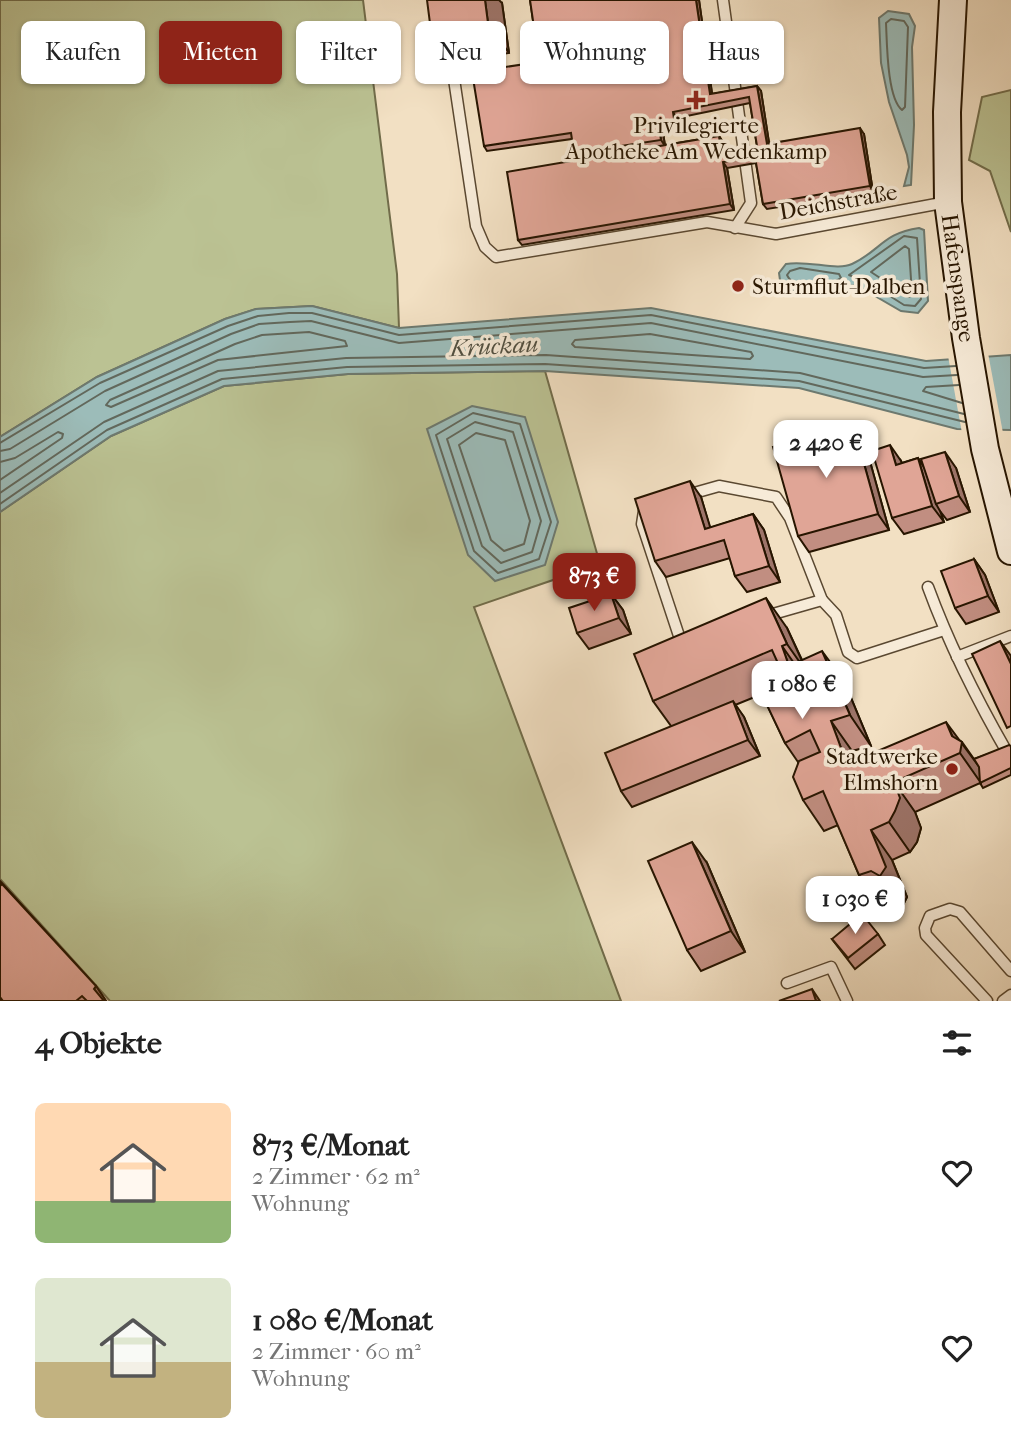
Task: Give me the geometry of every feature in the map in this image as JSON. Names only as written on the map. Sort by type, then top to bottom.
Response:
[{"type":"street","name":"Hafenspange","points":[[953,0],[947,113],[948,201],[965,338],[985,449],[1011,551]]},
{"type":"lane","points":[[723,0],[751,203],[735,228]]},
{"type":"lane","name":"Deichstraße","points":[[455,84],[476,226],[485,247],[496,257],[707,222],[776,234],[948,201]]},
{"type":"lane","points":[[682,497],[719,486],[776,497],[790,519],[822,600],[836,615],[848,652],[857,659],[944,630]]},
{"type":"lane","points":[[657,505],[645,509],[642,524],[681,642],[694,638]]},
{"type":"lane","points":[[928,587],[957,657],[1011,759]]},
{"type":"lane","points":[[758,619],[822,600]]},
{"type":"lane","points":[[957,657],[1011,636]]},
{"type":"lane","points":[[987,1001],[926,935],[925,928],[930,916],[950,909],[960,912],[1011,971]]},
{"type":"lane","points":[[787,983],[831,967],[846,1001]]},
{"type":"lane","points":[[1003,1001],[1011,995]]},
{"type":"green space","points":[[0,0],[363,0],[366,21],[296,21],[296,84],[373,84],[397,274],[399,328],[312,306],[256,309],[225,319],[97,377],[0,437]]},
{"type":"green space","points":[[1011,90],[1011,232],[990,171],[969,160],[982,97]]},
{"type":"green space","points":[[545,371],[600,564],[474,607],[621,1001],[110,1001],[0,879],[0,512],[111,436],[224,386],[348,374]]},
{"type":"water","points":[[888,11],[909,14],[915,26],[912,47],[914,125],[911,185],[904,186],[909,167],[907,155],[889,102],[881,63],[879,18]]},
{"type":"water","points":[[919,228],[924,230],[928,301],[918,313],[901,311],[856,285],[806,294],[788,288],[780,280],[779,273],[786,264],[846,266],[861,259],[889,238]]},
{"type":"water","name":"Krückau","points":[[312,306],[399,328],[651,308],[926,361],[1011,355],[1011,430],[957,429],[799,388],[545,371],[348,374],[224,386],[111,436],[0,512],[0,437],[97,377],[225,319],[256,309]]},
{"type":"water","points":[[472,406],[525,417],[558,522],[545,565],[495,581],[468,555],[427,429]]},
{"type":"pier","points":[[988,353],[1003,433],[962,433],[948,356]]},
{"type":"building","points":[[427,0],[485,0],[488,21],[430,21]]},
{"type":"building","points":[[530,0],[696,0],[699,21],[683,21],[683,84],[709,84],[710,94],[757,86],[767,144],[860,128],[870,186],[763,204],[755,157],[723,162],[730,204],[518,240],[507,172],[719,136],[721,151],[757,146],[749,97],[673,112],[675,125],[659,127],[661,140],[574,153],[571,133],[484,146],[474,84],[506,84],[506,67],[520,65],[520,84],[669,84],[669,21],[533,21]]},
{"type":"building","points":[[853,424],[878,514],[798,536],[773,447]]},
{"type":"building","points":[[890,445],[896,465],[918,458],[932,506],[892,518],[872,451]]},
{"type":"building","points":[[945,452],[959,496],[936,504],[921,459]]},
{"type":"building","points":[[690,481],[705,529],[753,514],[769,566],[735,576],[724,540],[655,561],[635,499]]},
{"type":"building","points":[[974,559],[988,596],[955,608],[941,571]]},
{"type":"building","points":[[611,594],[619,618],[577,633],[569,608]]},
{"type":"building","points":[[766,598],[787,644],[782,646],[789,666],[822,651],[850,715],[831,721],[847,764],[946,722],[952,736],[962,742],[960,753],[894,782],[900,798],[895,811],[889,822],[871,830],[886,867],[880,876],[871,871],[859,875],[823,791],[803,800],[793,777],[799,761],[820,752],[810,730],[785,743],[755,680],[781,670],[772,650],[653,701],[634,654]]},
{"type":"building","points":[[1000,641],[1011,664],[1011,726],[1007,728],[972,654]]},
{"type":"building","points":[[733,701],[748,740],[621,791],[605,753]]},
{"type":"building","points":[[1009,745],[1011,768],[980,783],[979,767],[974,759]]},
{"type":"building","points":[[692,842],[731,931],[687,950],[648,861]]},
{"type":"building","points":[[2,884],[96,986],[94,989],[104,1001],[87,1001],[82,996],[76,1001],[3,1001],[0,997]]},
{"type":"building","points":[[862,914],[878,934],[848,958],[832,939]]},
{"type":"building","points":[[812,989],[816,1001],[779,1001]]},
{"type":"place","name":"Privilegierte Apotheke Am Wedenkamp","points":[[696,100]]},
{"type":"place","name":"Sturmflut-Dalben","points":[[738,286]]},
{"type":"place","name":"Stadtwerke Elmshorn","points":[[952,769]]}]
